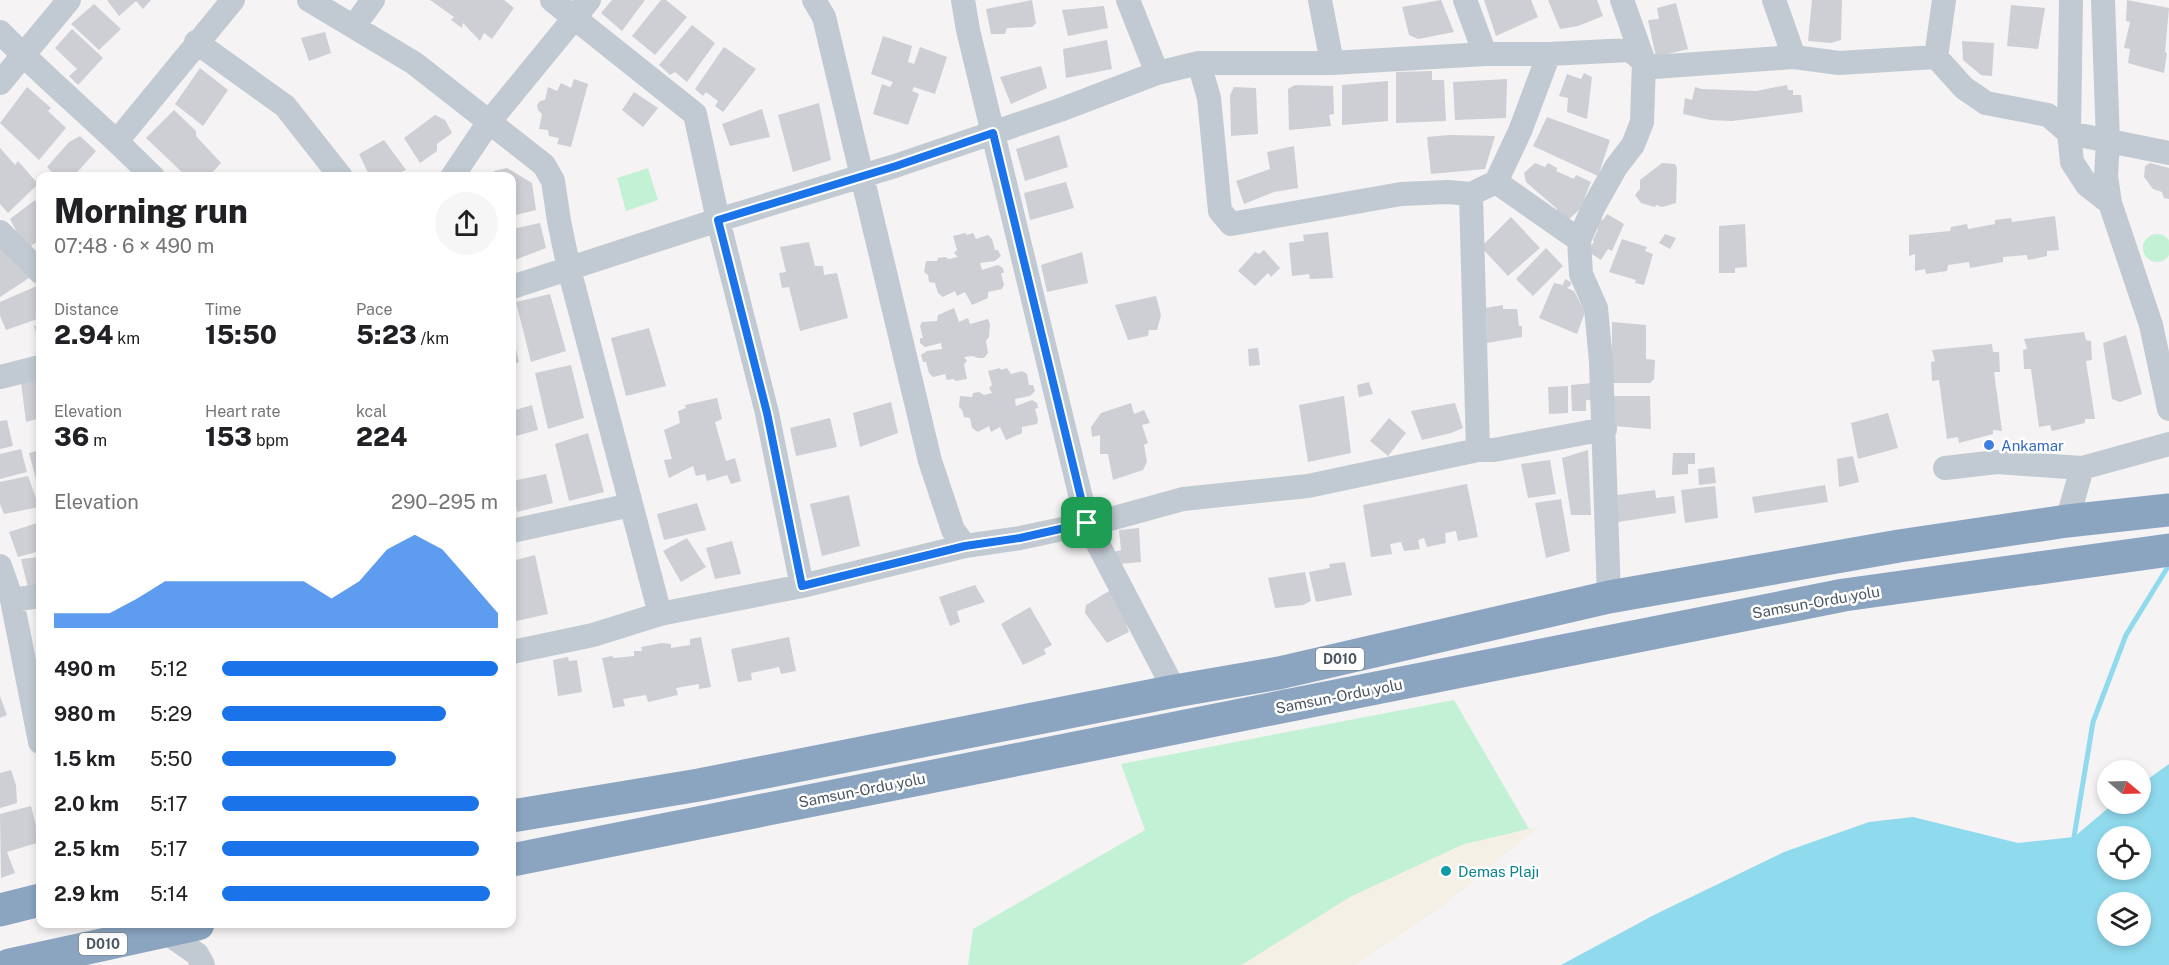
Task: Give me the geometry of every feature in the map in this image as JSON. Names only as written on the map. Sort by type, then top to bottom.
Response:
[{"type":"highway","name":"D010","points":[[516,815],[699,785],[1174,690],[1279,673],[1609,597],[1899,546],[2067,521],[2169,510]]},
{"type":"highway","name":"Samsun-Ordu yolu","points":[[516,859],[1844,595],[2169,550]]},
{"type":"highway","points":[[0,910],[36,901]]},
{"type":"highway","name":"D010","points":[[9,965],[179,928]]},
{"type":"street","points":[[0,83],[69,0]]},
{"type":"street","points":[[117,141],[196,42],[233,0]]},
{"type":"street","points":[[309,0],[414,63],[544,165],[553,181],[569,269],[660,614]]},
{"type":"street","points":[[354,26],[373,0]]},
{"type":"street","points":[[552,0],[582,9],[695,114],[718,220],[767,413],[802,586]]},
{"type":"street","points":[[814,0],[824,17],[930,461],[953,530],[965,546]]},
{"type":"street","points":[[963,0],[968,30],[1087,523],[1174,690]]},
{"type":"street","points":[[1128,0],[1157,73]]},
{"type":"street","points":[[1320,0],[1332,63]]},
{"type":"street","points":[[1465,0],[1485,54]]},
{"type":"street","points":[[1609,597],[1602,362],[1596,308],[1581,273],[1579,240],[1593,208],[1616,167],[1633,146],[1642,122],[1644,62],[1622,0]]},
{"type":"street","points":[[1774,0],[1794,57]]},
{"type":"street","points":[[1936,57],[1944,0]]},
{"type":"street","points":[[2071,0],[2069,132],[2072,162],[2087,185],[2110,203]]},
{"type":"street","points":[[2103,0],[2108,142],[2106,176],[2110,203],[2160,327],[2169,409]]},
{"type":"street","points":[[455,172],[489,122],[582,9]]},
{"type":"street","points":[[0,32],[148,172]]},
{"type":"street","points":[[196,42],[285,106],[336,172]]},
{"type":"street","points":[[516,286],[718,220],[861,177],[993,133],[1157,73],[1198,63],[1332,63],[1485,54],[1630,50],[1654,67],[1794,57],[1839,63],[1936,57]]},
{"type":"street","points":[[1198,63],[1209,98],[1220,211],[1231,224],[1401,194],[1448,192],[1472,194],[1496,182],[1520,131],[1549,54]]},
{"type":"street","points":[[1936,57],[1964,88],[1986,103],[2048,115],[2069,132],[2169,153]]},
{"type":"street","points":[[1496,182],[1579,240]]},
{"type":"street","points":[[1472,194],[1478,450]]},
{"type":"street","points":[[0,232],[36,268]]},
{"type":"street","points":[[0,376],[36,368]]},
{"type":"street","points":[[516,651],[593,635],[660,614],[802,586],[965,546],[1020,538],[1183,499],[1308,486],[1478,450],[1494,450],[1605,429]]},
{"type":"street","points":[[1945,468],[1997,462],[2082,468],[2169,444]]},
{"type":"street","points":[[2067,521],[2082,468]]},
{"type":"street","points":[[516,530],[631,505]]},
{"type":"street","points":[[0,566],[12,600],[36,722]]},
{"type":"street","points":[[12,600],[36,597]]},
{"type":"street","points":[[164,931],[198,954],[203,965]]},
{"type":"green space","points":[[648,168],[658,200],[626,211],[617,178]]},
{"type":"green space","points":[[2157,234],[2167,238],[2170,243],[2170,253],[2167,258],[2157,262],[2147,258],[2143,248],[2147,238]]},
{"type":"green space","points":[[1454,700],[1529,829],[1462,845],[1351,897],[1242,965],[968,965],[973,929],[1145,830],[1121,764]]},
{"type":"sand","name":"Demas Plajı","points":[[1540,826],[1443,906],[1355,965],[1242,965],[1350,897],[1462,845]]},
{"type":"water","points":[[2169,764],[2169,965],[1561,965],[1654,915],[1784,852],[1869,822],[1913,817],[2018,843],[2074,837],[2101,814],[2151,814],[2151,777]]},
{"type":"building","points":[[107,0],[151,0],[143,9],[136,1],[119,16]]},
{"type":"building","points":[[430,0],[504,0],[514,8],[492,39],[484,33],[480,41],[463,23],[462,28],[451,20],[454,17]]},
{"type":"building","points":[[612,0],[645,0],[622,31],[601,13]]},
{"type":"building","points":[[661,0],[666,0],[687,17],[655,55],[632,36]]},
{"type":"building","points":[[1032,0],[1036,23],[1032,27],[1007,28],[1005,34],[991,34],[986,9]]},
{"type":"building","points":[[1441,0],[1454,32],[1418,39],[1409,35],[1402,7]]},
{"type":"building","points":[[1484,0],[1531,0],[1538,17],[1496,36]]},
{"type":"building","points":[[1548,0],[1597,0],[1603,16],[1578,26],[1560,29]]},
{"type":"building","points":[[1812,0],[1842,0],[1841,40],[1831,43],[1808,41]]},
{"type":"building","points":[[2127,0],[2169,8],[2164,73],[2128,63],[2130,49],[2124,48],[2130,22],[2126,21]]},
{"type":"building","points":[[1676,3],[1688,49],[1656,57],[1648,20],[1659,19],[1657,8]]},
{"type":"building","points":[[94,4],[121,29],[99,50],[71,24]]},
{"type":"building","points":[[2011,5],[2045,8],[2038,49],[2007,46]]},
{"type":"building","points":[[1104,6],[1108,28],[1068,36],[1062,10]]},
{"type":"building","points":[[692,25],[715,43],[687,82],[675,72],[670,75],[659,65]]},
{"type":"building","points":[[72,29],[103,58],[78,85],[69,76],[77,69],[55,48]]},
{"type":"building","points":[[325,32],[331,53],[309,61],[301,38]]},
{"type":"building","points":[[883,36],[912,46],[908,62],[914,64],[920,47],[947,57],[935,94],[914,87],[912,91],[919,94],[908,125],[873,114],[882,84],[890,87],[893,82],[871,74]]},
{"type":"building","points":[[1107,40],[1112,69],[1066,78],[1063,49]]},
{"type":"building","points":[[1962,41],[1994,43],[1992,76],[1981,75],[1963,60]]},
{"type":"building","points":[[724,47],[756,69],[723,112],[715,106],[718,101],[706,92],[703,96],[695,89]]},
{"type":"building","points":[[1041,66],[1047,88],[1011,104],[1000,77]]},
{"type":"building","points":[[200,68],[228,90],[203,126],[175,104]]},
{"type":"building","points":[[1432,71],[1432,80],[1444,80],[1446,121],[1396,123],[1396,72]]},
{"type":"building","points":[[1584,73],[1592,77],[1587,119],[1567,112],[1568,98],[1559,96],[1567,74],[1581,79]]},
{"type":"building","points":[[574,79],[588,84],[571,147],[557,144],[559,138],[549,136],[548,130],[539,129],[542,114],[537,105],[540,101],[545,100],[548,87],[557,91],[561,83],[571,88]]},
{"type":"building","points":[[1507,79],[1506,118],[1455,120],[1453,82]]},
{"type":"building","points":[[1388,81],[1388,121],[1342,125],[1342,85]]},
{"type":"building","points":[[1295,85],[1333,86],[1334,114],[1329,115],[1331,126],[1289,130],[1288,89]]},
{"type":"building","points":[[1787,85],[1788,90],[1793,90],[1793,95],[1801,95],[1803,112],[1732,121],[1710,120],[1683,114],[1685,98],[1692,100],[1695,87],[1756,91]]},
{"type":"building","points":[[27,87],[51,108],[48,111],[66,128],[39,160],[0,123]]},
{"type":"building","points":[[1234,87],[1256,88],[1258,134],[1231,136],[1230,95]]},
{"type":"building","points":[[634,92],[658,108],[643,127],[622,110]]},
{"type":"building","points":[[819,103],[831,160],[793,172],[778,115]]},
{"type":"building","points":[[762,109],[770,137],[730,146],[722,124]]},
{"type":"building","points":[[174,110],[196,131],[196,136],[221,163],[213,172],[182,172],[146,138]]},
{"type":"building","points":[[435,115],[445,120],[452,133],[437,144],[437,151],[420,163],[404,138]]},
{"type":"building","points":[[1547,117],[1610,140],[1598,176],[1533,146]]},
{"type":"building","points":[[1059,135],[1068,167],[1025,181],[1016,149]]},
{"type":"building","points":[[80,136],[96,151],[77,172],[52,172],[47,167],[69,142]]},
{"type":"building","points":[[1495,136],[1485,169],[1431,174],[1427,137]]},
{"type":"building","points":[[384,140],[406,170],[368,172],[359,154]]},
{"type":"building","points":[[1294,146],[1298,188],[1274,192],[1244,204],[1236,181],[1270,169],[1267,152]]},
{"type":"building","points":[[0,148],[15,165],[18,161],[36,182],[36,186],[8,213],[0,204]]},
{"type":"building","points":[[1535,163],[1545,167],[1548,163],[1557,168],[1556,171],[1574,179],[1576,175],[1591,182],[1580,209],[1568,220],[1556,216],[1557,209],[1526,182],[1524,173]]},
{"type":"building","points":[[1662,163],[1675,164],[1677,168],[1676,203],[1655,207],[1641,203],[1635,195],[1640,189],[1640,180]]},
{"type":"building","points":[[2150,163],[2169,168],[2169,199],[2164,198],[2162,192],[2153,189],[2144,177],[2145,166]]},
{"type":"building","points":[[507,168],[514,172],[494,172]]},
{"type":"building","points":[[516,173],[532,183],[536,210],[516,215]]},
{"type":"building","points":[[1066,182],[1074,208],[1030,220],[1024,193]]},
{"type":"building","points":[[35,200],[36,242],[26,250],[10,219]]},
{"type":"building","points":[[1607,214],[1624,224],[1612,251],[1608,249],[1601,260],[1587,251],[1594,242],[1598,229],[1594,227],[1598,218],[1603,220]]},
{"type":"building","points":[[2055,216],[2059,250],[2047,251],[2047,256],[2028,260],[2027,255],[2003,257],[2003,262],[1970,268],[1969,262],[1948,265],[1947,271],[1926,274],[1925,269],[1915,271],[1915,254],[1909,256],[1909,235],[1950,231],[1951,227],[1967,224],[1968,229],[1995,224],[1995,220],[2011,218],[2012,222]]},
{"type":"building","points":[[1511,217],[1540,248],[1508,276],[1481,247]]},
{"type":"building","points":[[540,223],[546,248],[516,259],[516,228]]},
{"type":"building","points":[[1745,224],[1747,267],[1735,268],[1735,273],[1719,273],[1719,226]]},
{"type":"building","points":[[1328,232],[1333,278],[1310,279],[1309,274],[1292,276],[1289,243],[1304,241],[1303,235]]},
{"type":"building","points":[[965,233],[967,235],[973,233],[976,239],[988,235],[992,239],[995,250],[998,250],[1001,256],[995,261],[980,263],[982,270],[998,265],[1003,268],[1004,273],[1001,273],[1004,285],[1002,289],[988,292],[988,298],[972,305],[965,292],[957,296],[955,291],[943,297],[938,293],[935,283],[929,282],[928,275],[924,272],[926,261],[958,257],[954,253],[957,250],[953,236]]},
{"type":"building","points":[[1665,234],[1676,238],[1670,249],[1659,243]]},
{"type":"building","points":[[1622,239],[1647,247],[1645,251],[1653,254],[1644,285],[1635,283],[1636,280],[1609,272]]},
{"type":"building","points":[[809,242],[815,266],[823,266],[824,275],[837,273],[848,318],[800,331],[789,287],[782,288],[779,273],[786,272],[780,247]]},
{"type":"building","points":[[0,248],[29,278],[0,297]]},
{"type":"building","points":[[1546,248],[1563,266],[1533,296],[1516,279]]},
{"type":"building","points":[[1264,250],[1280,268],[1271,277],[1268,273],[1255,286],[1238,271],[1255,252],[1259,254]]},
{"type":"building","points":[[1082,252],[1088,283],[1047,292],[1041,265]]},
{"type":"building","points":[[1565,279],[1571,282],[1567,288],[1574,291],[1585,312],[1577,334],[1539,318],[1554,283],[1563,285]]},
{"type":"building","points":[[36,286],[36,319],[6,330],[0,316],[0,302]]},
{"type":"building","points":[[550,294],[566,351],[531,362],[516,302]]},
{"type":"building","points":[[1156,296],[1161,315],[1157,330],[1149,330],[1148,336],[1128,340],[1115,305]]},
{"type":"building","points":[[1503,305],[1503,309],[1517,309],[1519,326],[1522,326],[1522,337],[1487,343],[1486,308]]},
{"type":"building","points":[[954,308],[959,322],[968,318],[970,324],[988,319],[990,324],[989,337],[986,341],[988,353],[984,358],[964,357],[967,361],[964,364],[967,379],[955,381],[954,379],[947,380],[945,374],[933,377],[929,373],[926,362],[923,362],[921,355],[927,351],[942,349],[941,343],[925,347],[920,343],[920,338],[923,338],[920,326],[922,322],[937,321],[938,315]]},
{"type":"building","points":[[1612,322],[1646,325],[1646,359],[1655,360],[1654,379],[1650,383],[1612,383]]},
{"type":"building","points":[[649,328],[666,386],[626,396],[611,338]]},
{"type":"building","points":[[2084,332],[2086,340],[2091,341],[2092,360],[2086,361],[2095,419],[2085,419],[2085,423],[2052,431],[2050,425],[2039,427],[2031,369],[2024,369],[2023,350],[2027,349],[2024,339]]},
{"type":"building","points":[[2126,335],[2142,394],[2120,402],[2112,399],[2103,343]]},
{"type":"building","points":[[1992,344],[1993,352],[1999,352],[2000,372],[1994,372],[2002,431],[1993,430],[1993,434],[1959,443],[1958,437],[1947,439],[1939,380],[1932,381],[1931,362],[1935,361],[1932,350]]},
{"type":"building","points":[[1258,348],[1260,365],[1249,366],[1248,349]]},
{"type":"building","points":[[571,365],[584,418],[548,429],[535,373]]},
{"type":"building","points":[[1000,368],[1001,370],[1007,368],[1011,374],[1022,371],[1027,374],[1029,385],[1033,385],[1035,391],[1030,396],[1015,399],[1016,406],[1032,400],[1037,403],[1038,408],[1035,409],[1037,424],[1022,427],[1022,433],[1006,440],[1000,427],[991,432],[989,426],[978,432],[972,428],[970,418],[964,417],[959,407],[960,396],[972,397],[973,393],[979,392],[984,395],[992,393],[989,388],[992,385],[988,371]]},
{"type":"building","points":[[36,379],[36,419],[26,422],[21,382]]},
{"type":"building","points":[[1369,382],[1373,394],[1359,397],[1357,385]]},
{"type":"building","points":[[1593,383],[1591,400],[1586,400],[1586,411],[1572,411],[1571,385]]},
{"type":"building","points":[[1568,386],[1568,413],[1549,414],[1548,387]]},
{"type":"building","points":[[1344,396],[1351,453],[1308,462],[1299,405]]},
{"type":"building","points":[[1614,396],[1650,396],[1651,429],[1614,426]]},
{"type":"building","points":[[717,398],[722,419],[715,422],[726,461],[735,458],[741,481],[731,484],[727,475],[707,481],[705,474],[696,476],[693,466],[669,478],[664,460],[672,459],[664,430],[680,423],[678,411],[686,408],[685,405]]},
{"type":"building","points":[[891,402],[898,433],[860,447],[853,413]]},
{"type":"building","points":[[1131,403],[1134,414],[1144,410],[1150,423],[1142,425],[1148,443],[1144,445],[1147,462],[1143,470],[1113,480],[1108,454],[1100,454],[1100,435],[1092,437],[1091,427],[1101,413]]},
{"type":"building","points":[[1455,403],[1463,428],[1422,440],[1411,411]]},
{"type":"building","points":[[532,405],[538,430],[516,436],[516,410]]},
{"type":"building","points":[[1888,413],[1898,448],[1858,459],[1851,423]]},
{"type":"building","points":[[830,418],[837,447],[796,456],[790,428]]},
{"type":"building","points":[[1389,418],[1406,433],[1388,456],[1370,441]]},
{"type":"building","points":[[7,420],[13,446],[0,449],[0,421]]},
{"type":"building","points":[[588,433],[604,492],[569,501],[555,444]]},
{"type":"building","points":[[21,449],[27,472],[0,479],[0,454]]},
{"type":"building","points":[[1588,450],[1591,515],[1571,515],[1562,458]]},
{"type":"building","points":[[36,451],[36,479],[29,453]]},
{"type":"building","points":[[1673,453],[1695,453],[1695,464],[1688,464],[1688,474],[1672,475]]},
{"type":"building","points":[[1853,456],[1859,482],[1839,487],[1837,459]]},
{"type":"building","points":[[1550,460],[1556,494],[1528,498],[1521,464]]},
{"type":"building","points":[[1714,467],[1716,483],[1699,485],[1698,469]]},
{"type":"building","points":[[546,474],[553,503],[517,512],[516,480]]},
{"type":"building","points":[[28,476],[36,499],[36,508],[4,514],[0,504],[0,482]]},
{"type":"building","points":[[1467,484],[1478,537],[1458,541],[1456,531],[1445,533],[1446,543],[1427,547],[1424,538],[1418,540],[1420,549],[1404,551],[1401,542],[1390,544],[1392,554],[1371,557],[1363,505]]},
{"type":"building","points":[[1825,485],[1828,502],[1755,513],[1752,497]]},
{"type":"building","points":[[1715,486],[1718,518],[1685,523],[1681,490]]},
{"type":"building","points":[[1655,490],[1656,498],[1674,496],[1676,513],[1618,522],[1617,495]]},
{"type":"building","points":[[849,495],[860,546],[822,556],[810,504]]},
{"type":"building","points":[[1561,499],[1570,551],[1546,558],[1535,503]]},
{"type":"building","points":[[697,503],[706,530],[664,540],[657,514]]},
{"type":"building","points":[[36,523],[36,552],[18,557],[9,532]]},
{"type":"building","points":[[1139,528],[1141,562],[1119,564],[1114,552],[1121,550],[1119,530]]},
{"type":"building","points":[[687,538],[706,567],[681,582],[663,551]]},
{"type":"building","points":[[732,541],[741,574],[715,579],[706,548]]},
{"type":"building","points":[[535,555],[548,614],[516,621],[516,560]]},
{"type":"building","points":[[36,557],[36,587],[28,588],[21,559]]},
{"type":"building","points":[[1345,562],[1352,595],[1316,602],[1309,572],[1330,568],[1329,564]]},
{"type":"building","points":[[1305,572],[1311,601],[1303,605],[1275,608],[1268,578]]},
{"type":"building","points":[[975,585],[985,602],[957,611],[960,622],[950,626],[939,597]]},
{"type":"building","points":[[1109,591],[1118,600],[1129,632],[1107,643],[1085,613],[1086,605]]},
{"type":"building","points":[[1030,607],[1052,645],[1044,649],[1046,654],[1023,665],[1001,624]]},
{"type":"building","points":[[701,637],[711,687],[699,689],[699,684],[676,688],[678,695],[648,702],[646,695],[623,699],[625,706],[613,708],[602,658],[634,656],[634,651],[642,651],[641,647],[662,643],[671,644],[671,648],[690,645],[690,639]]},
{"type":"building","points":[[789,637],[796,671],[781,674],[779,667],[751,673],[752,680],[738,682],[731,649]]},
{"type":"building","points":[[568,657],[569,661],[577,660],[582,692],[558,696],[553,660]]},
{"type":"building","points":[[0,696],[7,715],[0,718]]},
{"type":"building","points":[[11,770],[16,785],[17,803],[0,808],[0,773]]},
{"type":"building","points":[[31,806],[36,826],[36,843],[7,852],[15,873],[1,878],[0,814]]},
{"type":"waterway","points":[[2074,837],[2093,722],[2126,635],[2169,565]]},
{"type":"place","name":"Ankamar","points":[[1989,445]]},
{"type":"place","name":"Demas Plajı","points":[[1446,871]]},
{"type":"route","points":[[993,133],[1087,523],[1020,538],[965,546],[802,586],[767,413],[718,220],[896,166],[993,133]]}]
